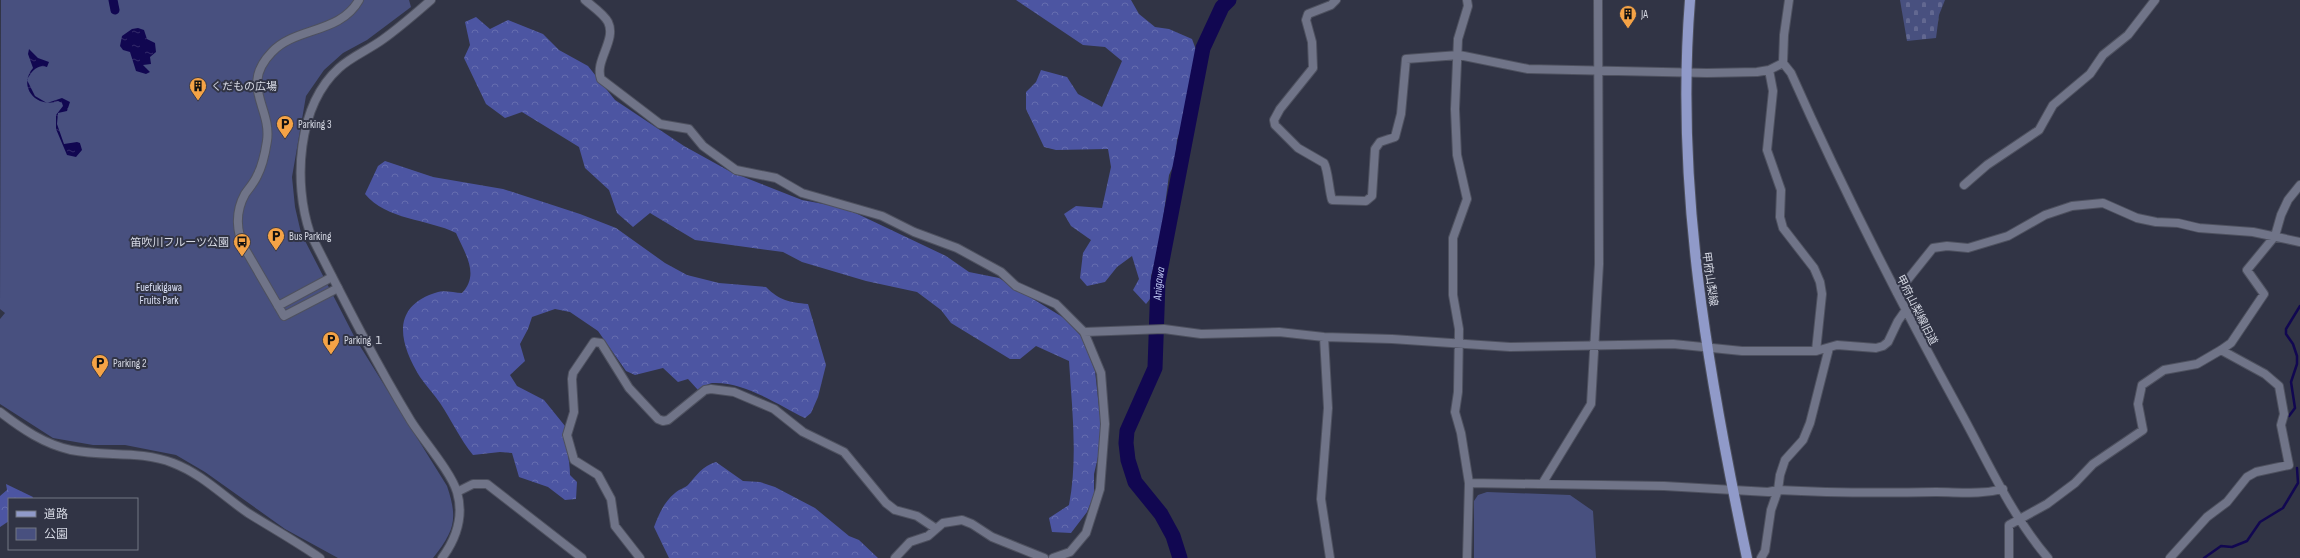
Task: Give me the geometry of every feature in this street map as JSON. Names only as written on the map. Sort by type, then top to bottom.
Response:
[{"type":"main road","name":"甲府山梨線","points":[[1690,0],[1688,72],[1685,98],[1692,234],[1719,420],[1747,558]]},
{"type":"street","points":[[338,288],[284,316],[239,238],[238,222],[240,204],[256,178],[264,161],[267,138],[266,125],[258,98],[257,82],[260,71],[273,51],[287,41],[329,26],[346,15],[359,0]]},
{"type":"street","points":[[431,0],[382,40],[339,68],[316,96],[311,108],[300,167],[300,194],[303,214],[310,233],[367,345],[412,422],[457,492],[460,515],[458,527],[451,546],[442,558]]},
{"type":"street","points":[[586,0],[608,21],[610,33],[599,72],[601,79],[656,122],[667,126],[690,129],[703,146],[736,170],[776,178],[802,193],[882,216],[914,232],[957,248],[1001,272],[1016,286],[1056,304],[1084,332],[1101,373],[1105,424],[1100,489],[1086,533],[1070,552],[1053,558]]},
{"type":"street","points":[[1336,0],[1331,5],[1308,14],[1306,20],[1312,42],[1313,68],[1280,109],[1274,120],[1275,125],[1298,148],[1324,163],[1327,167],[1328,187],[1332,200],[1366,201],[1371,198],[1375,149],[1380,142],[1395,137],[1401,114],[1406,58],[1459,55],[1528,69],[1688,72],[1750,72],[1769,70],[1783,63],[1789,0]]},
{"type":"street","points":[[1467,0],[1468,6],[1458,39],[1459,55],[1455,109],[1457,155],[1467,193],[1453,238],[1453,295],[1459,329],[1458,392],[1455,412],[1462,433],[1469,483],[1467,558]]},
{"type":"street","points":[[1542,484],[1591,404],[1599,264],[1598,0]]},
{"type":"street","points":[[1964,185],[1987,165],[2039,130],[2053,105],[2090,74],[2103,55],[2128,35],[2156,0]]},
{"type":"street","name":"甲府山梨線旧道","points":[[1783,63],[1791,73],[1878,259],[1898,293],[1905,311],[2018,518],[2048,558]]},
{"type":"street","points":[[1769,70],[1773,91],[1767,150],[1781,190],[1780,216],[1783,228],[1814,268],[1820,282],[1822,294],[1816,351]]},
{"type":"street","points":[[2009,558],[2009,525],[2018,518],[2047,504],[2075,483],[2093,464],[2143,430],[2138,404],[2140,390],[2146,382],[2164,370],[2197,364],[2230,343],[2264,294],[2247,270],[2275,236],[2281,214],[2288,200],[2300,185]]},
{"type":"street","points":[[1898,293],[1933,248],[1948,246],[1968,248],[1998,239],[2045,215],[2072,206],[2103,203],[2137,218],[2156,222],[2275,236],[2300,242]]},
{"type":"street","points":[[278,306],[332,277]]},
{"type":"street","points":[[1084,332],[1164,329],[1201,334],[1279,332],[1324,338],[1392,339],[1510,347],[1673,344],[1708,349],[1742,351],[1816,351],[1837,345],[1876,348],[1883,346],[1888,342],[1898,321],[1905,311]]},
{"type":"street","points":[[1324,338],[1328,408],[1321,500],[1330,558]]},
{"type":"street","points":[[640,558],[615,526],[611,499],[598,475],[574,460],[567,435],[574,412],[573,373],[594,342],[602,343],[628,388],[658,419],[663,421],[668,420],[706,390],[711,389],[734,392],[774,409],[803,432],[844,452],[886,503],[895,510],[917,516],[935,528]]},
{"type":"street","points":[[1760,558],[1765,552],[1771,510],[1778,490],[1785,460],[1803,440],[1810,423],[1829,348]]},
{"type":"street","points":[[2170,558],[2207,517],[2227,502],[2247,477],[2256,472],[2289,465],[2281,425],[2284,414],[2279,386],[2265,374],[2221,350]]},
{"type":"street","points":[[0,412],[24,430],[58,446],[92,453],[143,456],[181,466],[199,476],[248,512],[320,558]]},
{"type":"street","points":[[1469,483],[1733,488],[1768,492],[1778,490],[1846,494],[1943,492],[1984,494],[2003,490]]},
{"type":"street","points":[[457,492],[473,484],[486,484],[582,558]]},
{"type":"street","points":[[895,558],[910,542],[928,536],[935,528],[943,523],[962,520],[972,524],[992,537],[1044,558]]},
{"type":"green space","name":"Fuefukigawa Fruits Park","points":[[1,0],[409,0],[411,7],[367,40],[343,53],[324,70],[306,96],[292,177],[295,207],[301,233],[355,338],[447,486],[453,507],[452,524],[446,540],[433,558],[338,558],[285,529],[205,472],[176,455],[125,445],[93,445],[53,438],[0,404],[0,319],[5,313],[0,309]]},
{"type":"green space","points":[[1016,0],[1131,0],[1139,14],[1155,27],[1169,29],[1192,39],[1198,55],[1189,105],[1177,140],[1175,162],[1169,175],[1159,249],[1151,276],[1150,299],[1146,304],[1133,290],[1139,279],[1132,256],[1117,267],[1105,282],[1087,286],[1080,278],[1083,253],[1091,240],[1071,226],[1064,214],[1076,206],[1102,208],[1111,167],[1108,149],[1056,150],[1044,147],[1026,109],[1026,92],[1036,82],[1041,70],[1067,77],[1078,94],[1102,107],[1122,61],[1105,47],[1083,45]]},
{"type":"green space","points":[[1900,0],[1945,0],[1939,15],[1936,38],[1907,41]]},
{"type":"green space","points":[[476,17],[490,29],[508,20],[543,34],[559,50],[588,66],[615,100],[684,146],[731,172],[802,200],[845,208],[946,256],[969,272],[999,278],[1064,318],[1082,337],[1095,371],[1101,425],[1100,448],[1094,474],[1094,495],[1087,512],[1071,533],[1052,532],[1049,518],[1069,505],[1072,487],[1074,433],[1069,361],[1036,346],[1020,359],[1010,359],[951,323],[941,310],[917,292],[866,281],[802,262],[783,252],[695,240],[650,213],[633,227],[617,213],[609,190],[585,168],[579,147],[522,112],[505,118],[486,104],[464,58],[470,45],[465,22]]},
{"type":"green space","points":[[385,161],[433,177],[503,189],[580,214],[616,228],[665,263],[687,275],[719,283],[766,287],[780,298],[808,304],[826,365],[818,397],[811,413],[805,418],[760,395],[724,383],[712,383],[698,390],[688,379],[678,382],[663,368],[635,375],[626,371],[598,331],[570,312],[555,309],[532,317],[528,329],[520,344],[525,361],[510,375],[517,386],[544,400],[565,426],[565,438],[570,475],[577,482],[576,499],[565,500],[548,487],[519,477],[512,453],[500,452],[473,455],[440,403],[420,377],[407,351],[403,327],[406,316],[412,306],[423,298],[440,291],[462,293],[470,279],[467,256],[456,233],[445,228],[408,218],[384,209],[374,203],[365,194],[378,166]]},
{"type":"green space","points":[[716,462],[743,481],[760,482],[775,487],[815,508],[849,536],[859,540],[878,558],[669,558],[654,527],[660,513],[668,500],[678,490],[688,485],[703,468]]},
{"type":"green space","points":[[6,484],[33,497],[8,498],[8,522],[0,527],[0,496],[7,490]]},
{"type":"green space","points":[[1487,492],[1570,495],[1593,511],[1596,558],[1474,558],[1474,501],[1478,495]]},
{"type":"water","points":[[138,28],[144,30],[147,39],[155,43],[156,52],[150,57],[151,64],[143,65],[150,72],[146,74],[136,71],[130,52],[123,50],[120,46],[122,36],[132,29]]},
{"type":"water","points":[[29,49],[38,58],[49,62],[47,67],[43,66],[35,69],[28,78],[33,68],[28,54]]},
{"type":"water","points":[[27,81],[35,96],[46,102],[37,99],[32,95],[28,89]]},
{"type":"water","points":[[62,98],[70,102],[67,111],[58,113],[57,124],[64,144],[80,143],[82,150],[76,157],[67,155],[56,129],[56,115],[63,106],[62,103],[58,101],[49,102]]},
{"type":"waterway","points":[[113,0],[115,10]]},
{"type":"waterway","name":"Anigawa","points":[[1180,558],[1173,536],[1161,514],[1135,482],[1128,460],[1126,443],[1127,431],[1155,368],[1158,282],[1203,48],[1222,7],[1229,0]]},
{"type":"waterway","points":[[2289,416],[2295,408],[2291,382],[2297,364],[2297,356],[2293,344],[2286,334],[2286,329],[2300,306]]},
{"type":"waterway","points":[[2204,558],[2221,546],[2232,547],[2247,541],[2260,522],[2283,508],[2298,483],[2297,468]]},
{"type":"place","name":"JA","points":[[1628,29]]},
{"type":"place","name":"くだもの広場","points":[[198,101]]},
{"type":"place","name":"Parking 3","points":[[285,139]]},
{"type":"place","name":"Bus Parking","points":[[276,251]]},
{"type":"place","name":"笛吹川フルーツ公園","points":[[242,257]]},
{"type":"place","name":"Parking １","points":[[331,355]]},
{"type":"place","name":"Parking 2","points":[[100,378]]}]
